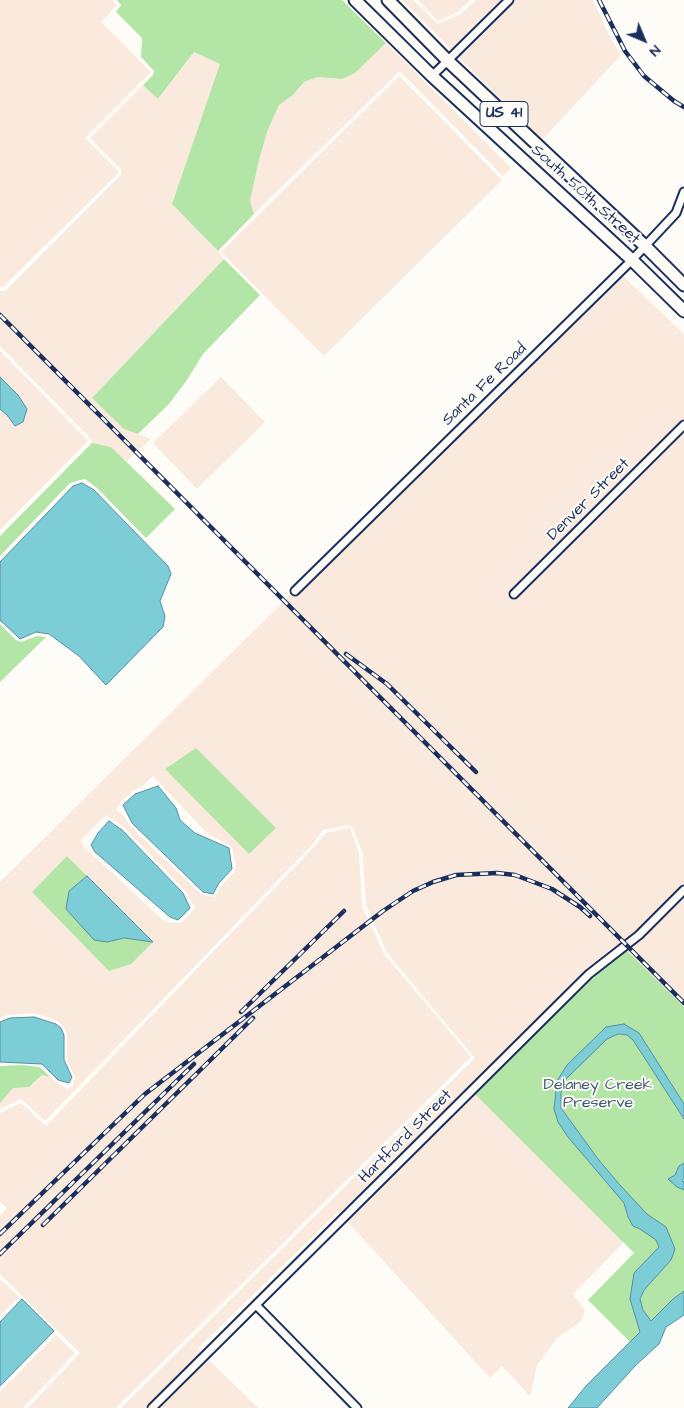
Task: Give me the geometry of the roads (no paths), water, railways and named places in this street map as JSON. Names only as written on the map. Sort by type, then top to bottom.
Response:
[{"type":"main road","name":"South 50th Street","points":[[355,0],[432,76],[632,260],[684,311]]},
{"type":"main road","name":"South 50th Street","points":[[388,0],[448,61],[684,285]]},
{"type":"street","points":[[432,76],[509,0]]},
{"type":"street","name":"Santa Fe Road","points":[[295,591],[632,260],[676,213],[684,192]]},
{"type":"street","name":"Denver Street","points":[[514,594],[684,425]]},
{"type":"street","name":"Hartford Street","points":[[152,1408],[589,974],[639,934],[684,890]]},
{"type":"street","points":[[256,1305],[357,1408]]},
{"type":"water","points":[[0,377],[18,395],[27,409],[23,422],[15,426],[0,409]]},
{"type":"water","points":[[82,483],[94,490],[168,566],[171,574],[160,601],[165,616],[163,627],[106,685],[79,656],[49,634],[36,632],[20,639],[0,620],[0,562],[73,486]]},
{"type":"water","points":[[158,786],[176,808],[180,820],[195,833],[229,848],[232,869],[219,883],[213,894],[203,892],[132,823],[123,805],[135,794]]},
{"type":"water","points":[[109,821],[122,830],[183,893],[190,908],[178,920],[170,917],[95,852],[91,845],[98,833]]},
{"type":"water","points":[[87,876],[153,942],[124,938],[107,942],[94,940],[66,909],[69,891]]},
{"type":"water","points":[[34,1017],[56,1024],[61,1028],[64,1035],[64,1060],[72,1077],[69,1083],[58,1080],[42,1064],[0,1062],[0,1022],[10,1018]]},
{"type":"water","points":[[624,1024],[639,1033],[684,1104],[684,1119],[633,1040],[627,1035],[618,1034],[607,1039],[566,1079],[561,1093],[561,1108],[598,1159],[619,1184],[647,1214],[666,1227],[675,1249],[671,1260],[644,1290],[640,1299],[643,1310],[651,1321],[684,1291],[684,1315],[666,1327],[659,1344],[635,1366],[597,1408],[568,1408],[586,1386],[640,1332],[630,1299],[634,1273],[659,1247],[656,1240],[633,1226],[624,1203],[568,1137],[558,1122],[554,1109],[557,1081],[567,1065],[606,1027]]},
{"type":"water","points":[[684,1163],[684,1178],[682,1181],[684,1182],[684,1190],[668,1179],[675,1175],[679,1166]]},
{"type":"water","points":[[22,1299],[54,1331],[0,1386],[0,1322]]},
{"type":"railway","points":[[599,0],[625,51],[644,76],[684,107]]},
{"type":"railway","points":[[0,315],[684,1003]]},
{"type":"railway","points":[[346,654],[387,684],[476,772]]},
{"type":"railway","points":[[0,1234],[145,1094],[383,911],[413,891],[456,875],[497,873],[515,875],[552,889],[580,907],[590,916]]},
{"type":"railway","points":[[241,1012],[344,911]]},
{"type":"railway","points":[[43,1225],[253,1018]]},
{"type":"railway","points":[[0,1254],[194,1064]]},
{"type":"park label","name":"Delaney Creek Preserve","points":[[598,1095]]}]
